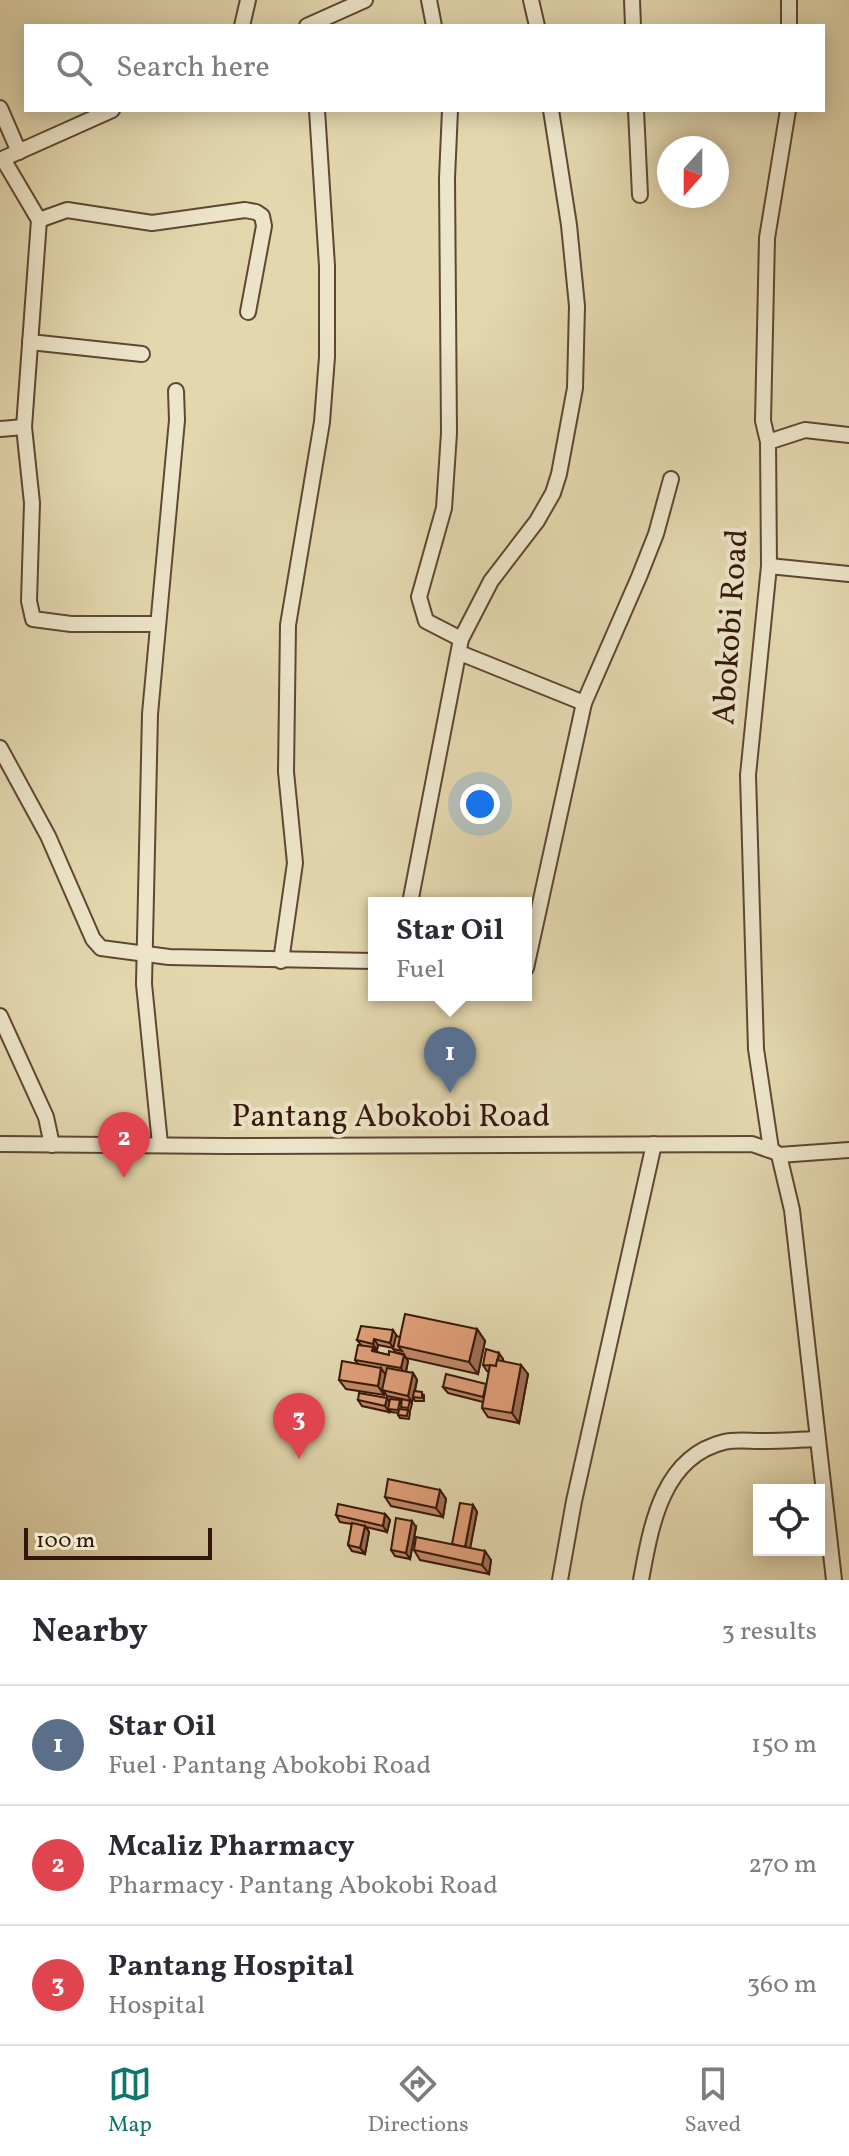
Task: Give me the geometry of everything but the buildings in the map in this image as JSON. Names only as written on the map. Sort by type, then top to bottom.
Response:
[{"type":"street","points":[[242,24],[248,0]]},
{"type":"street","points":[[313,24],[365,0]]},
{"type":"street","points":[[429,0],[434,24]]},
{"type":"street","points":[[531,0],[537,24]]},
{"type":"street","points":[[632,0],[633,24]]},
{"type":"street","points":[[789,0],[789,24]]},
{"type":"street","points":[[0,108],[19,152]]},
{"type":"street","points":[[108,112],[1,159],[39,220],[24,427],[32,503],[29,607],[33,619],[71,624],[158,624]]},
{"type":"street","points":[[281,961],[295,863],[286,772],[286,638],[322,422],[327,357],[327,266],[317,112]]},
{"type":"street","points":[[450,112],[447,178],[449,433],[444,508],[419,597],[426,621],[461,646],[584,703]]},
{"type":"street","points":[[411,897],[461,646],[491,581],[549,501],[559,474],[575,388],[577,306],[569,225],[551,112]]},
{"type":"street","points":[[636,112],[640,195]]},
{"type":"street","name":"Abokobi Road","points":[[788,112],[767,238],[763,421],[768,442],[769,566],[748,775],[756,1049],[775,1152],[792,1210],[834,1580]]},
{"type":"street","points":[[39,220],[67,210],[152,223],[245,210],[256,212],[262,216],[264,226],[248,312]]},
{"type":"street","points":[[30,342],[142,354]]},
{"type":"street","points":[[160,1144],[145,994],[150,714],[177,420],[176,391]]},
{"type":"street","points":[[0,429],[24,427]]},
{"type":"street","points":[[768,442],[805,430],[849,435]]},
{"type":"street","points":[[532,941],[584,703],[639,577],[665,507],[671,479]]},
{"type":"street","points":[[769,566],[849,574]]},
{"type":"street","points":[[0,748],[48,836],[96,944],[105,950],[146,956],[368,961]]},
{"type":"street","points":[[0,1016],[46,1117],[52,1145]]},
{"type":"street","name":"Pantang Abokobi Road","points":[[0,1144],[752,1144],[775,1152],[849,1150]]},
{"type":"street","points":[[560,1580],[574,1501],[654,1144]]},
{"type":"street","points":[[641,1580],[658,1508],[669,1483],[699,1451],[727,1441],[816,1439]]},
{"type":"place","name":"Star Oil","points":[[450,1093]]},
{"type":"place","name":"Mcaliz Pharmacy","points":[[124,1178]]},
{"type":"place","name":"Pantang Hospital","points":[[299,1459]]}]
